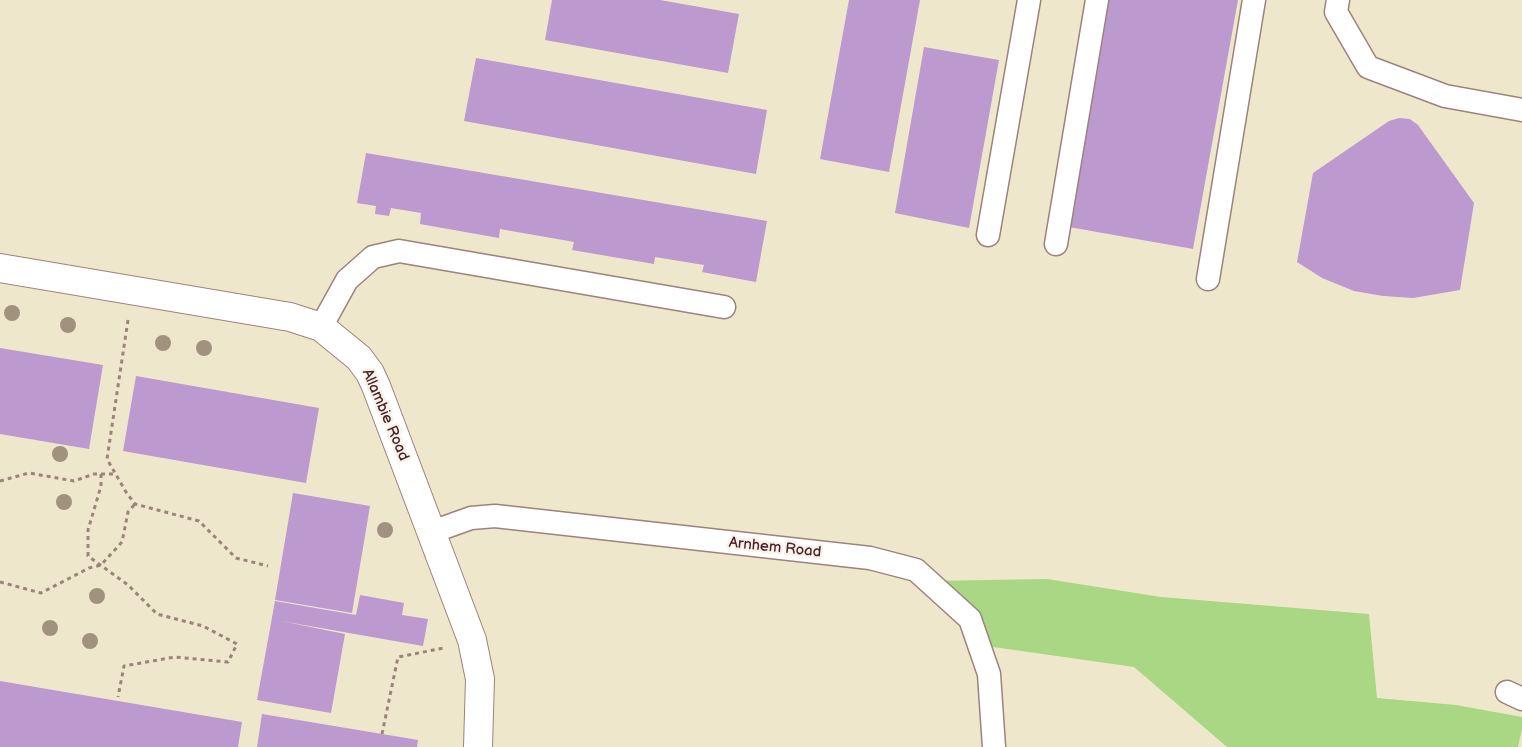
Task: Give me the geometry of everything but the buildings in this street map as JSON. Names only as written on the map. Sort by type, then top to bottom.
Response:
[{"type":"main road","name":"Allambie Road","points":[[0,268],[290,317],[321,327],[346,346],[370,373],[464,614],[477,658],[480,678],[478,747]]},
{"type":"street","points":[[988,234],[1029,0]]},
{"type":"street","points":[[1056,244],[1097,0]]},
{"type":"street","points":[[1208,279],[1254,0]]},
{"type":"street","points":[[1337,6],[1368,67],[1445,96],[1522,110]]},
{"type":"street","points":[[321,327],[347,280],[373,257],[399,251],[724,307]]},
{"type":"street","name":"Arnhem Road","points":[[432,532],[470,518],[495,516],[870,558],[916,570],[970,619],[989,674],[994,747]]},
{"type":"path","points":[[128,320],[107,459],[135,504],[199,521],[236,558],[268,566]]},
{"type":"path","points":[[0,481],[29,473],[74,481],[101,474],[116,474]]},
{"type":"path","points":[[101,474],[101,486],[88,530],[88,556],[128,585],[157,614],[202,626],[236,644],[228,662],[175,657],[124,666],[118,697]]},
{"type":"path","points":[[0,582],[41,593],[89,568],[101,564],[122,542],[128,512],[135,504]]},
{"type":"path","points":[[382,734],[398,657],[444,648]]},
{"type":"green space","points":[[1047,579],[1161,597],[1369,614],[1377,698],[1456,705],[1522,717],[1522,729],[1518,747],[1227,747],[1134,667],[979,645],[928,581]]}]
